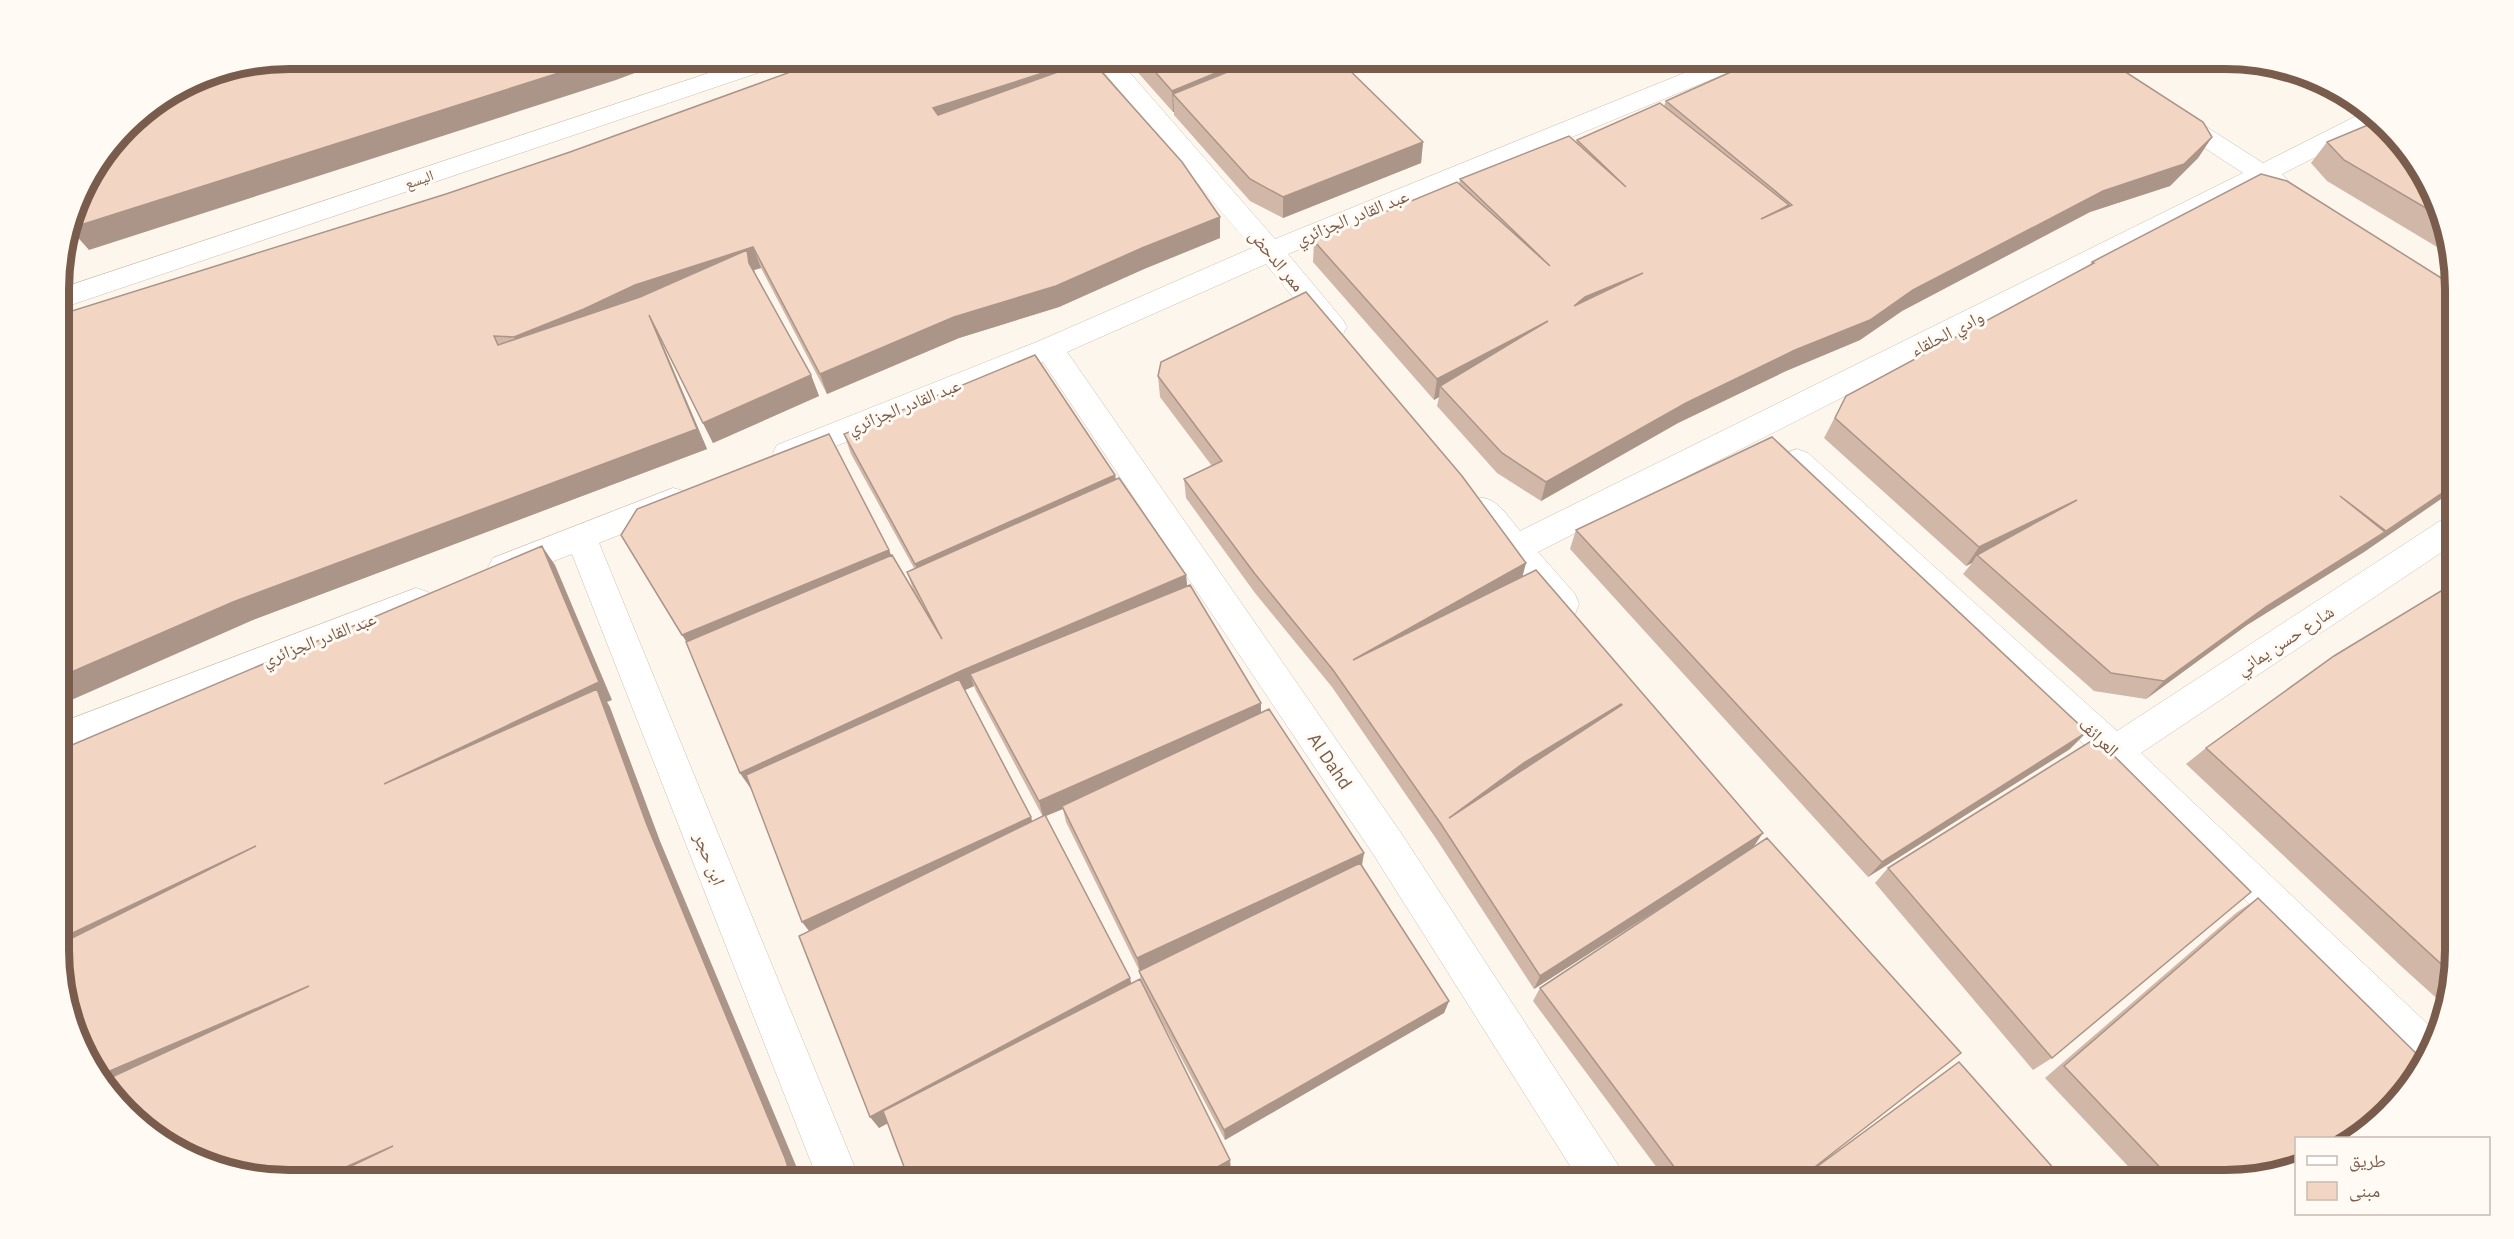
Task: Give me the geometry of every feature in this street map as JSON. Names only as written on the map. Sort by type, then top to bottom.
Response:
[{"type":"street","name":"اليسع","points":[[69,296],[746,69]]},
{"type":"street","name":"ممر الدحض","points":[[1114,69],[1270,250],[1352,350]]},
{"type":"street","name":"عبد القادر الجزائري","points":[[766,462],[1049,348],[1270,250],[1716,69]]},
{"type":"street","points":[[2153,103],[2302,199]]},
{"type":"street","name":"وادي الحلقاء","points":[[1516,548],[2367,121]]},
{"type":"street","name":"Al Dahd","points":[[1049,348],[1388,845],[1597,1170]]},
{"type":"street","name":"العرائف","points":[[1760,427],[2115,751],[2422,1047]]},
{"type":"street","points":[[1464,485],[1585,631]]},
{"type":"street","points":[[481,576],[700,489]]},
{"type":"street","name":"شارع حسن يماني","points":[[2115,751],[2445,534]]},
{"type":"street","name":"ابن حجر","points":[[581,537],[835,1170]]},
{"type":"street","name":"عبد القادر الجزائري","points":[[69,736],[437,593]]},
{"type":"building","points":[[275,69],[571,69],[79,226],[92,192],[106,167],[133,133],[167,106],[218,81],[246,73]]},
{"type":"building","points":[[799,69],[1055,69],[933,108],[938,115],[1066,69],[1099,69],[1182,162],[1220,217],[1056,286],[954,317],[820,374],[753,247],[635,285],[584,309],[514,337],[494,336],[498,345],[640,297],[747,250],[749,263],[811,375],[703,423],[649,315],[697,429],[233,602],[69,673],[69,312],[446,194],[570,152]]},
{"type":"building","points":[[1153,69],[1225,69],[1172,91]]},
{"type":"building","points":[[1235,69],[1348,69],[1423,142],[1283,197],[1250,179],[1173,94]]},
{"type":"building","points":[[1737,69],[2121,69],[2203,122],[2212,137],[2184,164],[2103,191],[1913,290],[1870,320],[1795,350],[1686,403],[1546,482],[1502,453],[1440,386],[1548,321],[1437,379],[1314,241],[1457,182],[1550,266],[1460,179],[1569,136],[1626,187],[1577,140],[1660,103],[1789,205],[1761,219],[1792,205],[1666,101]],"holes":[[[1643,273],[1574,306],[1585,297]]]},
{"type":"building","points":[[2370,124],[2381,133],[2408,167],[2430,211],[2344,160],[2327,142]]},
{"type":"building","points":[[2261,174],[2287,181],[2445,280],[2445,491],[2386,531],[2340,496],[2385,532],[2267,606],[2164,681],[2111,673],[1977,555],[2077,500],[1979,547],[1835,418],[1846,396],[2094,263],[2092,262]]},
{"type":"building","points":[[1306,292],[1462,476],[1526,563],[1353,660],[1536,570],[1763,833],[1540,976],[1441,824],[1333,670],[1255,574],[1184,479],[1222,461],[1158,376],[1161,362]],"holes":[[[1622,705],[1449,818],[1525,762]]]},
{"type":"building","points":[[1035,355],[1115,475],[915,564],[844,434]]},
{"type":"building","points":[[829,434],[889,550],[682,635],[621,535],[637,509]]},
{"type":"building","points":[[1772,437],[2087,732],[1882,862],[1576,530]]},
{"type":"building","points":[[1119,478],[1186,575],[961,671],[740,773],[686,642],[892,555],[942,639],[907,572]]},
{"type":"building","points":[[542,546],[599,682],[384,784],[597,689],[647,825],[789,1170],[343,1170],[393,1146],[339,1170],[275,1170],[246,1166],[218,1158],[167,1133],[133,1106],[110,1078],[309,986],[106,1072],[86,1034],[73,993],[69,964],[69,940],[256,846],[69,935],[69,746]]},
{"type":"building","points":[[1190,585],[1261,703],[1039,801],[970,674]]},
{"type":"building","points":[[2445,588],[2445,967],[2206,748],[2334,656]]},
{"type":"building","points":[[959,679],[1031,817],[802,922],[746,775]]},
{"type":"building","points":[[1269,709],[1364,853],[1137,958],[1062,806]]},
{"type":"building","points":[[2096,738],[2251,892],[2052,1058],[1888,868]]},
{"type":"building","points":[[1045,815],[1130,978],[870,1117],[799,936]]},
{"type":"building","points":[[1767,838],[1961,1053],[1811,1170],[1676,1170],[1540,988]]},
{"type":"building","points":[[1360,863],[1449,1001],[1224,1130],[1139,971]]},
{"type":"building","points":[[2258,898],[2418,1055],[2408,1072],[2381,1106],[2347,1133],[2340,1137],[2295,1137],[2295,1158],[2268,1166],[2239,1170],[2163,1170],[2064,1066]]},
{"type":"building","points":[[1140,979],[1230,1160],[1212,1170],[905,1170],[883,1111]]},
{"type":"building","points":[[1959,1062],[2055,1170],[1813,1170]]}]
